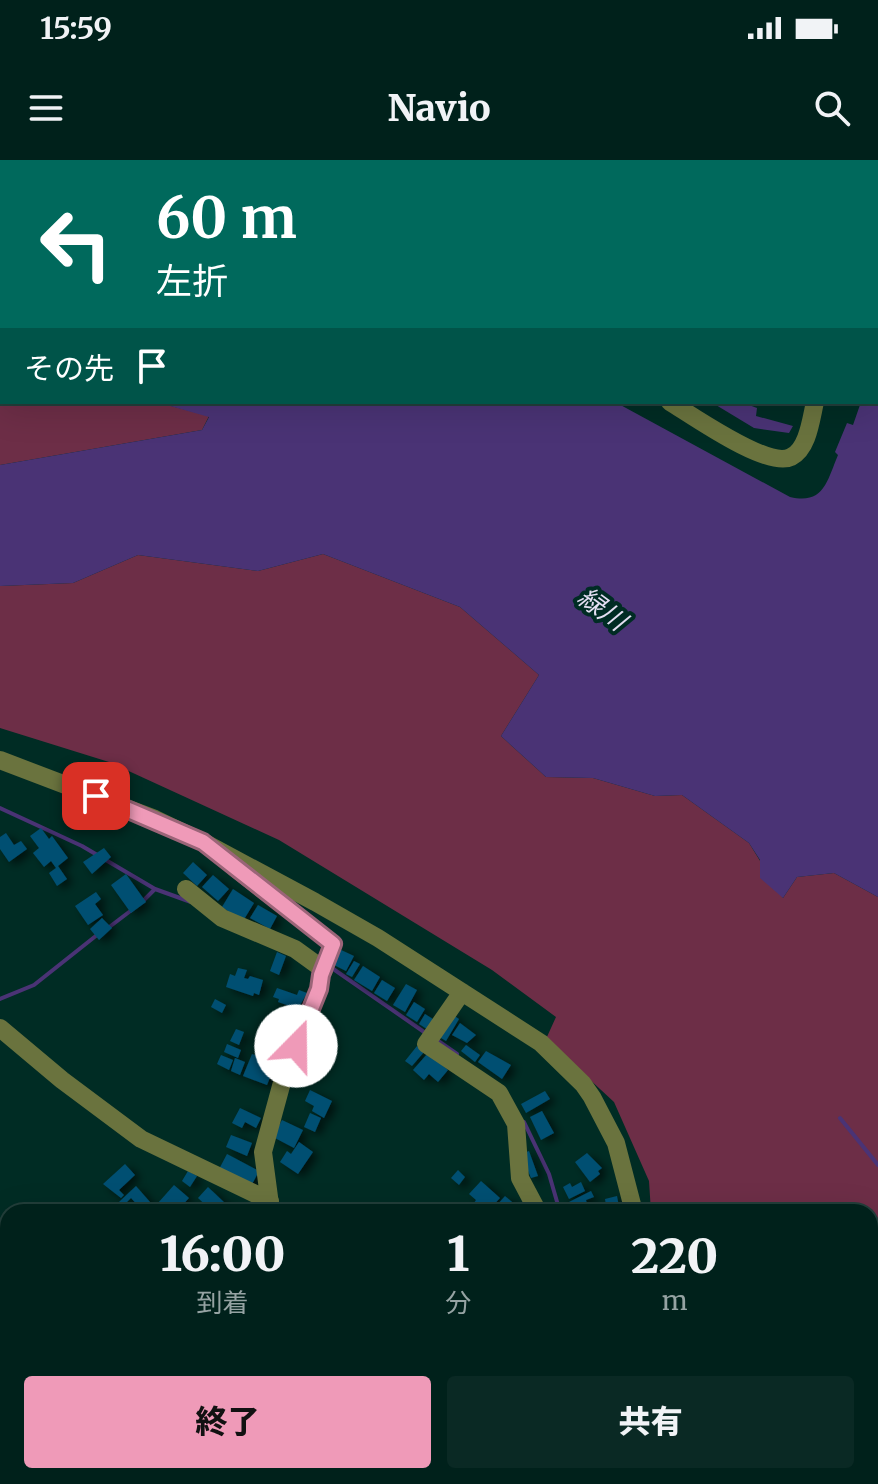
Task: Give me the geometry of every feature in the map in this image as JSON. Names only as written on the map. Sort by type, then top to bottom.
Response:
[{"type":"street","points":[[673,404],[760,455],[776,461],[793,457],[805,442],[814,404]]},
{"type":"street","points":[[0,760],[140,813],[203,842],[315,902],[541,1043],[583,1084],[616,1143],[632,1204]]},
{"type":"street","points":[[203,842],[333,944],[319,989],[284,1075],[263,1152],[271,1204]]},
{"type":"street","points":[[186,889],[222,918],[295,949],[324,970]]},
{"type":"street","points":[[462,992],[426,1044],[499,1093],[516,1124],[520,1178],[534,1204]]},
{"type":"street","points":[[0,1028],[62,1080],[141,1139],[265,1204]]},
{"type":"shaded area","points":[[0,404],[164,404],[209,416],[202,430],[0,465]]},
{"type":"shaded area","points":[[323,554],[460,607],[539,675],[501,736],[546,777],[593,778],[655,796],[682,795],[749,843],[783,898],[797,877],[834,873],[878,897],[878,1204],[650,1204],[649,1181],[614,1102],[546,1039],[556,1017],[492,970],[279,840],[109,762],[0,728],[0,586],[73,583],[138,555],[258,571]]},
{"type":"water","name":"緑川","points":[[163,404],[619,404],[790,497],[801,499],[823,489],[838,455],[835,452],[847,423],[853,425],[860,404],[878,404],[878,897],[834,873],[797,877],[783,898],[760,878],[760,860],[749,843],[682,795],[655,796],[593,778],[546,777],[501,736],[539,675],[460,607],[323,554],[258,571],[138,555],[73,583],[0,586],[0,465],[202,430],[209,417]]},
{"type":"water","points":[[714,404],[746,404],[757,408],[756,416],[793,426],[789,433],[754,428]]},
{"type":"building","points":[[41,828],[49,839],[52,836],[68,858],[58,866],[67,879],[57,886],[49,873],[56,868],[51,861],[44,867],[33,853],[39,848],[30,836]]},
{"type":"building","points":[[6,833],[14,845],[21,841],[27,849],[9,862],[0,849],[0,837]]},
{"type":"building","points":[[104,848],[111,857],[92,874],[83,862]]},
{"type":"building","points":[[193,862],[207,875],[197,886],[183,873]]},
{"type":"building","points":[[126,874],[146,902],[131,913],[111,885]]},
{"type":"building","points":[[213,875],[229,889],[218,901],[202,887]]},
{"type":"building","points":[[233,889],[254,903],[243,921],[222,907]]},
{"type":"building","points":[[96,892],[101,899],[95,904],[103,915],[88,925],[75,906]]},
{"type":"building","points":[[258,905],[277,916],[270,929],[250,918]]},
{"type":"building","points":[[102,918],[112,928],[99,940],[90,929]]},
{"type":"building","points":[[339,949],[354,956],[346,971],[332,964]]},
{"type":"building","points":[[277,952],[286,956],[279,975],[270,971]]},
{"type":"building","points":[[354,961],[360,964],[352,977],[346,974]]},
{"type":"building","points":[[363,966],[380,977],[372,991],[354,980]]},
{"type":"building","points":[[238,968],[247,970],[244,978],[250,976],[263,980],[259,995],[226,987],[230,974],[235,976]]},
{"type":"building","points":[[382,980],[395,988],[387,1001],[374,993]]},
{"type":"building","points":[[406,984],[417,990],[405,1012],[393,1005]]},
{"type":"building","points":[[277,988],[297,995],[299,990],[307,993],[298,1009],[273,997]]},
{"type":"building","points":[[215,999],[226,1005],[222,1013],[211,1007]]},
{"type":"building","points":[[414,1002],[425,1009],[417,1022],[406,1015]]},
{"type":"building","points":[[450,1013],[459,1019],[446,1041],[436,1035]]},
{"type":"building","points":[[425,1014],[436,1021],[430,1031],[419,1024]]},
{"type":"building","points":[[268,1022],[284,1028],[273,1043],[257,1034],[263,1023],[267,1025]]},
{"type":"building","points":[[460,1023],[476,1035],[467,1043],[452,1035]]},
{"type":"building","points":[[236,1029],[244,1032],[239,1045],[230,1041]]},
{"type":"building","points":[[227,1044],[241,1050],[238,1058],[224,1052]]},
{"type":"building","points":[[466,1045],[480,1055],[475,1062],[461,1051]]},
{"type":"building","points":[[417,1046],[424,1052],[412,1066],[405,1061]]},
{"type":"building","points":[[486,1051],[511,1065],[502,1079],[478,1062]]},
{"type":"building","points":[[428,1053],[448,1070],[438,1082],[429,1074],[424,1080],[413,1070]]},
{"type":"building","points":[[252,1054],[275,1065],[267,1085],[243,1076]]},
{"type":"building","points":[[221,1055],[233,1060],[229,1070],[217,1064]]},
{"type":"building","points":[[235,1058],[245,1062],[240,1075],[231,1071]]},
{"type":"building","points":[[310,1090],[332,1101],[324,1118],[312,1111],[314,1106],[305,1101]]},
{"type":"building","points":[[545,1091],[550,1099],[526,1113],[521,1104]]},
{"type":"building","points":[[240,1108],[261,1118],[256,1128],[245,1122],[242,1128],[232,1123]]},
{"type":"building","points":[[542,1111],[554,1133],[541,1140],[530,1117]]},
{"type":"building","points":[[310,1113],[321,1118],[315,1132],[304,1127]]},
{"type":"building","points":[[282,1120],[303,1130],[294,1148],[273,1137]]},
{"type":"building","points":[[231,1135],[252,1143],[247,1156],[226,1147]]},
{"type":"building","points":[[299,1142],[313,1152],[298,1174],[280,1162],[287,1151],[291,1154]]},
{"type":"building","points":[[529,1151],[538,1176],[531,1178],[521,1154]]},
{"type":"building","points":[[587,1153],[602,1168],[590,1182],[575,1162]]},
{"type":"building","points":[[227,1154],[259,1171],[249,1190],[217,1173]]},
{"type":"building","points":[[125,1164],[135,1175],[119,1190],[124,1195],[121,1198],[103,1184]]},
{"type":"building","points":[[458,1170],[465,1177],[459,1185],[451,1178]]},
{"type":"building","points":[[188,1171],[197,1176],[190,1187],[182,1181]]},
{"type":"building","points":[[481,1181],[500,1198],[494,1204],[475,1204],[476,1200],[469,1194]]},
{"type":"building","points":[[581,1182],[585,1191],[569,1199],[563,1187],[570,1183],[572,1187]]},
{"type":"building","points":[[174,1185],[189,1198],[183,1204],[157,1204]]},
{"type":"building","points":[[136,1186],[150,1202],[136,1204],[131,1198],[125,1204],[119,1202]]},
{"type":"building","points":[[208,1187],[226,1204],[204,1204],[198,1198]]},
{"type":"building","points":[[591,1191],[594,1197],[586,1200],[587,1204],[565,1204]]},
{"type":"building","points":[[505,1196],[514,1204],[498,1204]]},
{"type":"building","points":[[617,1196],[618,1204],[606,1204],[605,1199]]},
{"type":"waterway","points":[[0,808],[82,846],[155,889],[191,902]]},
{"type":"waterway","points":[[143,901],[155,889]]},
{"type":"waterway","points":[[108,928],[133,909]]},
{"type":"waterway","points":[[0,999],[34,985],[97,935]]},
{"type":"waterway","points":[[329,966],[427,1034]]},
{"type":"waterway","points":[[434,1038],[457,1054]]},
{"type":"waterway","points":[[840,1118],[878,1165]]},
{"type":"waterway","points":[[524,1122],[549,1174],[558,1204]]},
{"type":"route","points":[[96,796],[203,842],[333,944],[296,1046]]}]
